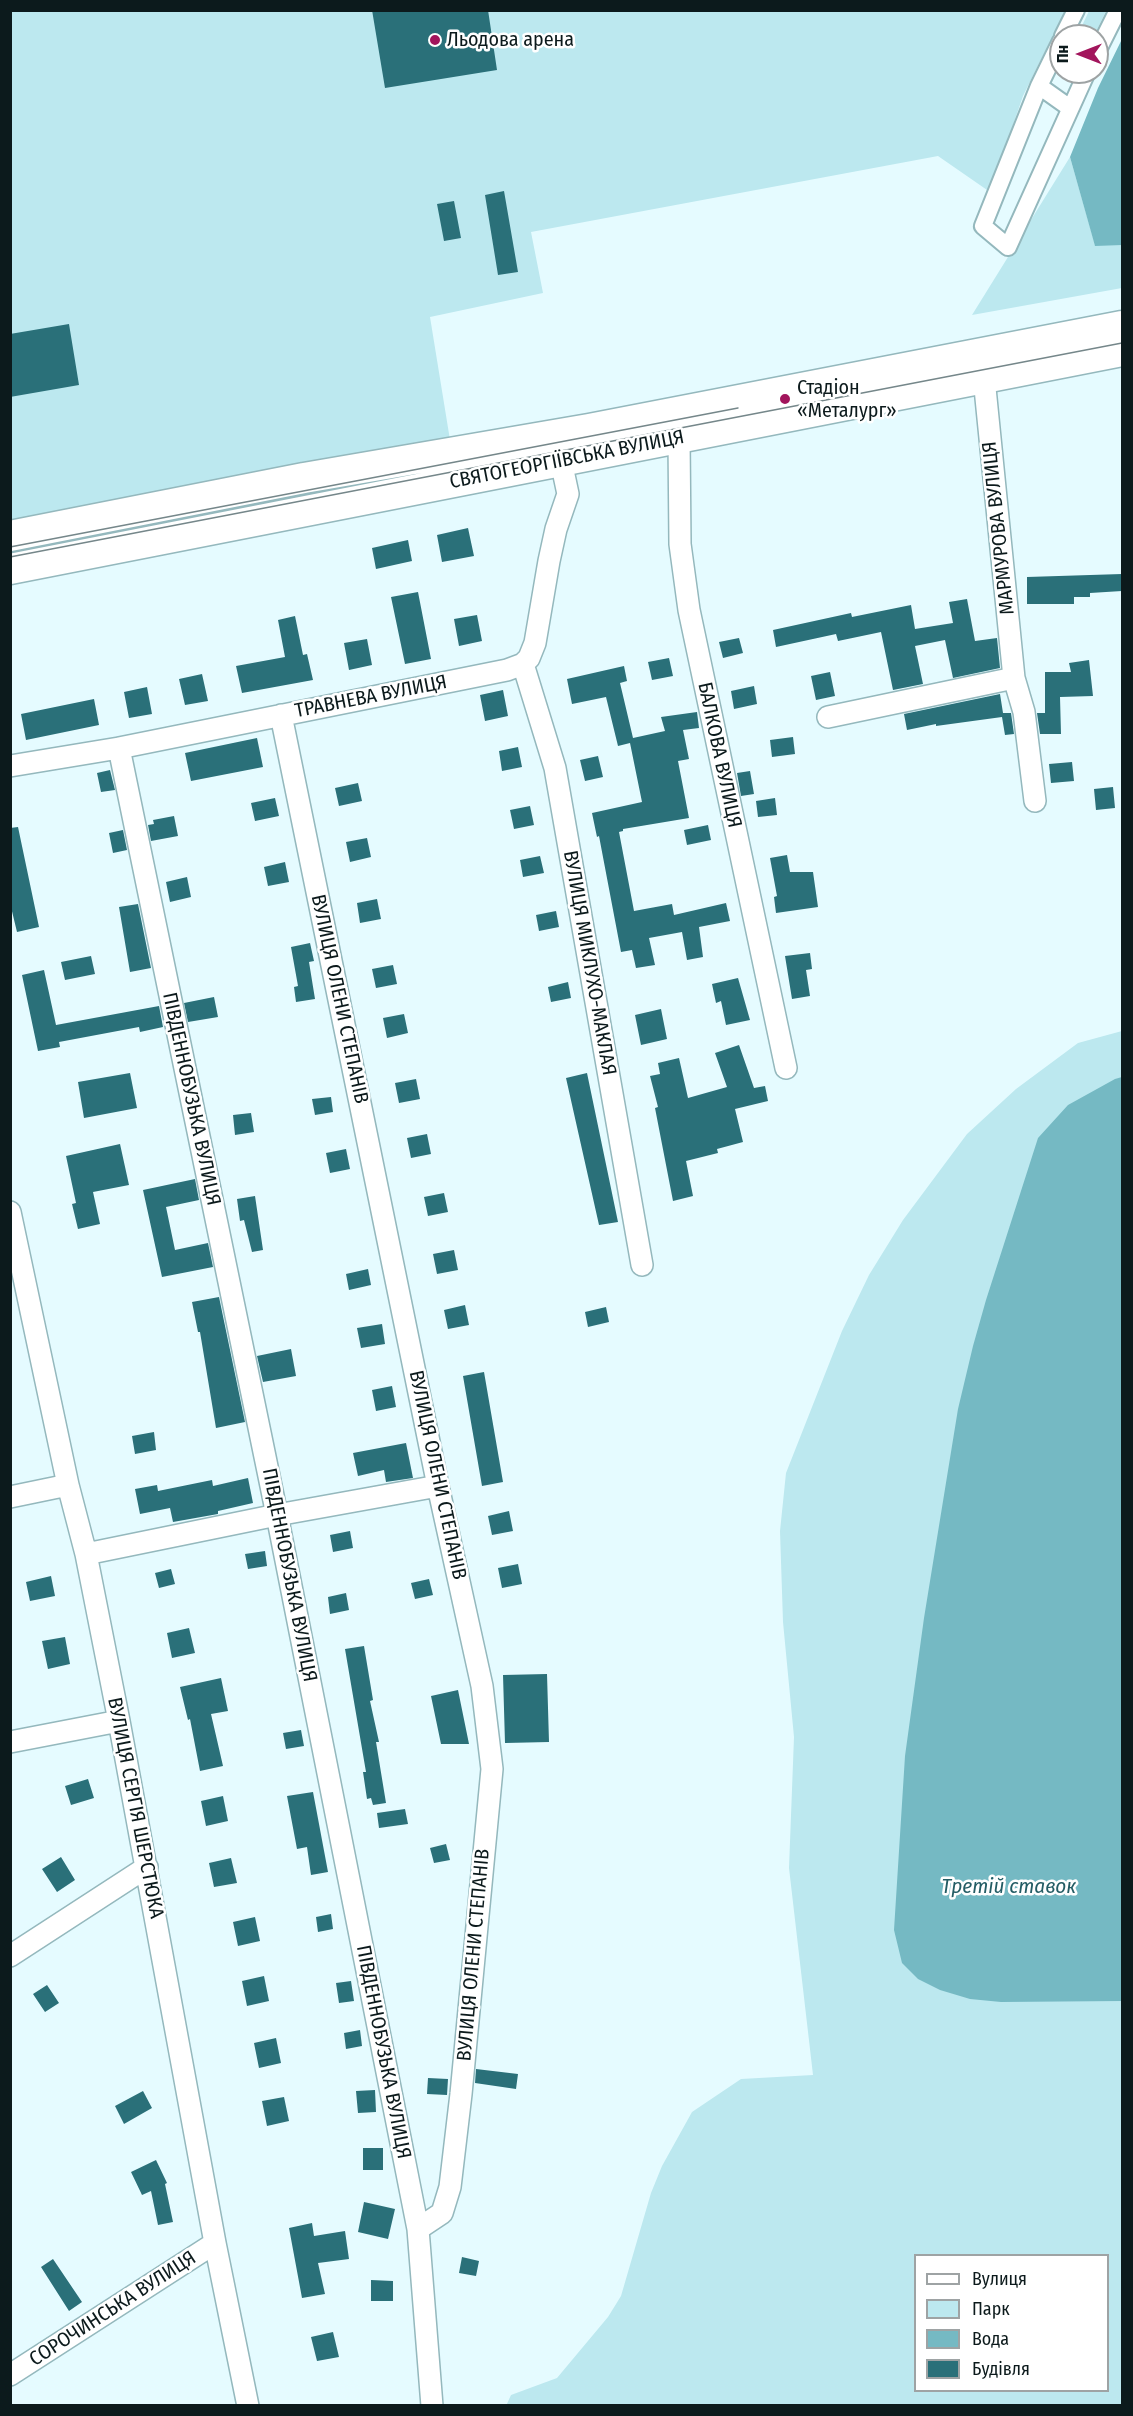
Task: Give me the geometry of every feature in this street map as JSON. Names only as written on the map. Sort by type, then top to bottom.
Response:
[{"type":"main road","name":"СВЯТОГЕОРГІЇВСЬКА ВУЛИЦЯ","points":[[10,536],[304,478],[588,429],[1122,326]]},
{"type":"main road","name":"СВЯТОГЕОРГІЇВСЬКА ВУЛИЦЯ","points":[[10,569],[1122,351]]},
{"type":"street","points":[[1070,24],[1076,10]]},
{"type":"street","points":[[1109,28],[1118,10]]},
{"type":"street","points":[[1049,67],[983,226],[1008,247],[1081,84]]},
{"type":"street","points":[[1040,86],[1070,108]]},
{"type":"street","name":"МАРМУРОВА ВУЛИЦЯ","points":[[984,378],[1014,678],[1024,712],[1035,801]]},
{"type":"street","name":"БАЛКОВА ВУЛИЦЯ","points":[[679,439],[680,544],[689,610],[786,1068]]},
{"type":"street","points":[[523,664],[529,658],[535,643],[556,529],[568,494],[561,461]]},
{"type":"street","name":"ТРАВНЕВА ВУЛИЦЯ","points":[[10,766],[119,748],[507,670],[523,664]]},
{"type":"street","name":"ВУЛИЦЯ МИКЛУХО-МАКЛАЯ","points":[[523,664],[555,768],[642,1265]]},
{"type":"street","points":[[828,717],[1014,678]]},
{"type":"street","name":"ВУЛИЦЯ ОЛЕНИ СТЕПАНІВ","points":[[281,715],[438,1486],[482,1686],[492,1769],[450,2187],[442,2213],[418,2229]]},
{"type":"street","name":"ПІВДЕННОБУЗЬКА ВУЛИЦЯ","points":[[119,748],[277,1515],[418,2229],[432,2406]]},
{"type":"street","name":"ВУЛИЦЯ СЕРГІЯ ШЕРСТЮКА","points":[[10,1212],[14,1248],[86,1554],[147,1867],[215,2243],[248,2406]]},
{"type":"street","points":[[10,1497],[68,1485]]},
{"type":"street","points":[[86,1554],[277,1515],[438,1486]]},
{"type":"street","points":[[10,1742],[119,1721]]},
{"type":"street","points":[[10,1956],[147,1867]]},
{"type":"street","name":"СОРОЧИНСЬКА ВУЛИЦЯ","points":[[10,2375],[215,2243]]},
{"type":"green space","points":[[11,11],[1065,11],[1059,24],[1049,24],[1049,43],[1023,96],[990,192],[938,156],[531,232],[543,293],[430,317],[450,440],[11,521]]},
{"type":"green space","points":[[1089,11],[1106,11],[1100,24],[1083,24]]},
{"type":"green space","points":[[1070,157],[1095,245],[1122,245],[1122,288],[972,315]]},
{"type":"green space","points":[[1122,1031],[1122,2405],[506,2406],[511,2395],[557,2378],[608,2317],[621,2296],[651,2193],[662,2166],[692,2112],[741,2079],[813,2075],[789,1868],[794,1737],[783,1622],[780,1531],[786,1473],[842,1331],[869,1275],[903,1220],[967,1134],[1016,1089],[1078,1043]]},
{"type":"water","points":[[1122,39],[1122,245],[1095,246],[1070,157],[1100,84],[1109,84],[1109,66]]},
{"type":"water","name":"Третій ставок","points":[[1122,1077],[1122,2001],[1001,2002],[970,1999],[940,1990],[918,1979],[902,1963],[894,1930],[905,1756],[924,1618],[958,1409],[986,1300],[1038,1138],[1068,1105]]},
{"type":"building","name":"Льодова арена","points":[[372,10],[488,10],[497,70],[385,88]]},
{"type":"building","points":[[504,191],[518,272],[498,275],[485,195]]},
{"type":"building","points":[[454,201],[461,238],[444,241],[437,204]]},
{"type":"building","points":[[69,324],[79,385],[10,397],[10,334]]},
{"type":"building","points":[[468,528],[474,556],[442,562],[437,535]]},
{"type":"building","points":[[408,540],[412,561],[376,569],[372,548]]},
{"type":"building","points":[[1122,574],[1122,591],[1090,593],[1090,597],[1074,597],[1074,604],[1027,604],[1027,577]]},
{"type":"building","points":[[418,592],[431,659],[405,664],[391,597]]},
{"type":"building","points":[[967,599],[975,641],[997,638],[1000,668],[953,678],[945,640],[915,646],[923,684],[893,690],[881,632],[838,641],[836,634],[776,647],[773,630],[851,613],[852,617],[911,605],[915,629],[953,623],[949,602]]},
{"type":"building","points":[[477,615],[482,641],[459,646],[454,619]]},
{"type":"building","points":[[295,616],[303,655],[307,654],[313,680],[242,693],[236,666],[285,657],[278,620]]},
{"type":"building","points":[[739,638],[743,653],[723,658],[719,642]]},
{"type":"building","points":[[367,639],[372,665],[349,670],[344,643]]},
{"type":"building","points":[[669,658],[673,676],[652,680],[648,662]]},
{"type":"building","points":[[1089,660],[1093,696],[1060,697],[1061,734],[1040,734],[1037,713],[1045,713],[1045,672],[1071,672],[1069,663]]},
{"type":"building","points":[[624,666],[627,681],[620,683],[633,738],[665,731],[661,717],[697,712],[699,728],[683,730],[689,759],[678,761],[689,818],[623,829],[619,832],[634,911],[672,904],[674,915],[726,903],[730,921],[699,927],[703,957],[687,960],[682,932],[649,938],[655,965],[636,968],[632,950],[621,952],[599,836],[597,837],[592,813],[642,802],[630,743],[618,746],[606,697],[572,704],[567,679]]},
{"type":"building","points":[[830,672],[835,696],[816,700],[811,676]]},
{"type":"building","points":[[202,674],[208,701],[185,705],[179,679]]},
{"type":"building","points":[[754,686],[757,704],[734,709],[731,691]]},
{"type":"building","points":[[147,687],[152,714],[129,718],[124,692]]},
{"type":"building","points":[[503,690],[508,716],[485,721],[480,695]]},
{"type":"building","points":[[1000,694],[1003,713],[1011,713],[1014,734],[1005,735],[1002,717],[936,726],[936,724],[907,730],[904,714]]},
{"type":"building","points":[[94,699],[99,725],[26,740],[21,714]]},
{"type":"building","points":[[793,737],[795,754],[772,757],[770,740]]},
{"type":"building","points":[[257,738],[263,767],[191,781],[185,753]]},
{"type":"building","points":[[518,747],[522,767],[502,771],[499,751]]},
{"type":"building","points":[[598,756],[603,777],[585,781],[580,760]]},
{"type":"building","points":[[1072,762],[1074,781],[1051,783],[1049,764]]},
{"type":"building","points":[[110,770],[115,790],[101,792],[97,773]]},
{"type":"building","points":[[750,771],[754,794],[741,796],[737,773]]},
{"type":"building","points":[[358,783],[362,801],[339,806],[335,788]]},
{"type":"building","points":[[1113,787],[1115,808],[1096,810],[1094,789]]},
{"type":"building","points":[[275,798],[279,816],[255,821],[251,803]]},
{"type":"building","points":[[775,798],[777,815],[758,817],[756,801]]},
{"type":"building","points":[[530,806],[534,825],[514,829],[510,810]]},
{"type":"building","points":[[174,816],[178,836],[151,841],[148,825],[154,824],[153,820]]},
{"type":"building","points":[[708,825],[711,840],[687,845],[684,830]]},
{"type":"building","points":[[18,827],[39,927],[17,932],[10,903],[10,828]]},
{"type":"building","points":[[123,830],[127,850],[113,853],[109,833]]},
{"type":"building","points":[[367,838],[371,857],[350,862],[346,842]]},
{"type":"building","points":[[787,855],[790,872],[813,872],[818,907],[776,913],[774,897],[777,896],[770,858]]},
{"type":"building","points":[[540,856],[544,873],[523,877],[520,860]]},
{"type":"building","points":[[285,862],[289,882],[268,886],[264,867]]},
{"type":"building","points":[[187,877],[191,897],[170,902],[166,882]]},
{"type":"building","points":[[377,899],[381,919],[360,923],[357,903]]},
{"type":"building","points":[[138,904],[151,968],[130,972],[119,907]]},
{"type":"building","points":[[556,911],[559,927],[539,931],[536,915]]},
{"type":"building","points":[[310,943],[314,961],[309,962],[315,999],[296,1002],[294,987],[298,986],[291,947]]},
{"type":"building","points":[[810,953],[812,969],[806,970],[810,996],[792,999],[785,956]]},
{"type":"building","points":[[91,956],[95,974],[65,980],[61,962]]},
{"type":"building","points":[[393,965],[397,984],[376,988],[372,969]]},
{"type":"building","points":[[44,970],[56,1025],[159,1006],[163,1027],[140,1032],[139,1027],[59,1042],[60,1047],[38,1051],[22,975]]},
{"type":"building","points":[[738,978],[750,1020],[726,1025],[721,1001],[716,1003],[712,984]]},
{"type":"building","points":[[568,982],[571,998],[551,1002],[548,987]]},
{"type":"building","points":[[214,997],[218,1017],[188,1022],[184,1003]]},
{"type":"building","points":[[661,1009],[667,1039],[641,1045],[635,1015]]},
{"type":"building","points":[[404,1014],[408,1033],[387,1038],[383,1018]]},
{"type":"building","points":[[739,1045],[754,1088],[765,1086],[768,1101],[735,1109],[743,1142],[717,1149],[718,1153],[686,1161],[693,1196],[673,1201],[655,1108],[658,1107],[650,1076],[660,1074],[658,1063],[679,1058],[688,1098],[727,1087],[715,1053]]},
{"type":"building","points":[[130,1073],[137,1108],[84,1118],[78,1082]]},
{"type":"building","points":[[587,1073],[618,1222],[599,1225],[566,1078]]},
{"type":"building","points":[[416,1079],[420,1099],[399,1103],[395,1083]]},
{"type":"building","points":[[331,1097],[333,1112],[315,1115],[312,1099]]},
{"type":"building","points":[[251,1113],[254,1132],[235,1135],[233,1115]]},
{"type":"building","points":[[427,1134],[431,1154],[411,1158],[407,1138]]},
{"type":"building","points":[[120,1144],[129,1185],[93,1192],[100,1224],[78,1229],[72,1204],[76,1203],[66,1156]]},
{"type":"building","points":[[346,1149],[350,1169],[330,1173],[326,1153]]},
{"type":"building","points":[[195,1179],[199,1200],[166,1207],[175,1250],[208,1243],[213,1267],[162,1277],[143,1190]]},
{"type":"building","points":[[444,1193],[448,1212],[428,1216],[424,1197]]},
{"type":"building","points":[[255,1196],[263,1250],[252,1252],[244,1220],[240,1221],[237,1199]]},
{"type":"building","points":[[454,1250],[458,1270],[437,1274],[433,1254]]},
{"type":"building","points":[[368,1269],[371,1285],[349,1290],[346,1274]]},
{"type":"building","points":[[219,1297],[245,1422],[216,1428],[200,1332],[198,1332],[192,1302]]},
{"type":"building","points":[[465,1305],[469,1325],[448,1329],[444,1310]]},
{"type":"building","points":[[606,1307],[609,1322],[588,1327],[585,1312]]},
{"type":"building","points":[[382,1324],[385,1344],[361,1348],[357,1328]]},
{"type":"building","points":[[291,1349],[296,1376],[263,1382],[257,1356]]},
{"type":"building","points":[[484,1372],[503,1482],[482,1486],[463,1376]]},
{"type":"building","points":[[392,1386],[396,1407],[376,1411],[372,1390]]},
{"type":"building","points":[[154,1432],[156,1450],[135,1454],[132,1436]]},
{"type":"building","points":[[406,1443],[413,1478],[386,1482],[384,1470],[358,1476],[353,1453]]},
{"type":"building","points":[[248,1478],[253,1503],[218,1511],[218,1514],[173,1522],[170,1508],[140,1514],[135,1489],[157,1485],[158,1491],[212,1480],[213,1486]]},
{"type":"building","points":[[509,1511],[513,1531],[492,1535],[488,1516]]},
{"type":"building","points":[[350,1531],[353,1548],[333,1552],[330,1535]]},
{"type":"building","points":[[265,1551],[267,1566],[248,1569],[245,1554]]},
{"type":"building","points":[[518,1564],[522,1584],[502,1588],[498,1568]]},
{"type":"building","points":[[171,1569],[175,1584],[159,1588],[155,1573]]},
{"type":"building","points":[[51,1576],[55,1596],[30,1601],[26,1582]]},
{"type":"building","points":[[429,1579],[433,1595],[415,1599],[411,1583]]},
{"type":"building","points":[[346,1593],[349,1610],[330,1614],[328,1597]]},
{"type":"building","points":[[189,1628],[195,1653],[172,1658],[167,1633]]},
{"type":"building","points":[[65,1637],[70,1664],[48,1669],[42,1641]]},
{"type":"building","points":[[364,1646],[386,1803],[373,1805],[371,1798],[367,1799],[363,1772],[366,1772],[345,1649]]},
{"type":"building","points":[[547,1674],[549,1742],[505,1743],[503,1675]]},
{"type":"building","points":[[221,1678],[228,1711],[211,1714],[223,1766],[200,1771],[190,1719],[188,1720],[180,1687]]},
{"type":"building","points":[[458,1690],[469,1744],[441,1744],[431,1696]]},
{"type":"building","points":[[301,1730],[304,1746],[286,1749],[283,1733]]},
{"type":"building","points":[[88,1779],[94,1798],[71,1805],[65,1786]]},
{"type":"building","points":[[313,1792],[328,1872],[311,1875],[307,1847],[297,1849],[287,1796]]},
{"type":"building","points":[[223,1796],[228,1821],[206,1826],[201,1801]]},
{"type":"building","points":[[405,1809],[408,1824],[379,1828],[377,1813]]},
{"type":"building","points":[[446,1844],[450,1860],[434,1863],[430,1848]]},
{"type":"building","points":[[61,1857],[75,1880],[57,1892],[42,1869]]},
{"type":"building","points":[[231,1858],[237,1883],[214,1887],[209,1863]]},
{"type":"building","points":[[331,1914],[333,1929],[318,1932],[316,1917]]},
{"type":"building","points":[[255,1917],[260,1941],[238,1946],[233,1922]]},
{"type":"building","points":[[264,1976],[269,2001],[247,2006],[242,1981]]},
{"type":"building","points":[[351,1981],[354,2001],[339,2003],[336,1983]]},
{"type":"building","points":[[47,1985],[59,2003],[45,2012],[33,1994]]},
{"type":"building","points":[[360,2030],[362,2046],[346,2049],[344,2033]]},
{"type":"building","points":[[276,2038],[281,2063],[259,2068],[254,2043]]},
{"type":"building","points":[[476,2069],[518,2074],[516,2089],[475,2083]]},
{"type":"building","points":[[428,2078],[448,2079],[447,2095],[427,2094]]},
{"type":"building","points":[[375,2090],[376,2112],[358,2113],[356,2091]]},
{"type":"building","points":[[143,2091],[152,2108],[124,2124],[115,2106]]},
{"type":"building","points":[[284,2097],[289,2121],[267,2126],[262,2101]]},
{"type":"building","points":[[363,2148],[383,2148],[383,2170],[363,2170]]},
{"type":"building","points":[[156,2160],[167,2183],[165,2184],[173,2222],[158,2225],[151,2191],[142,2195],[131,2172]]},
{"type":"building","points":[[364,2202],[395,2209],[388,2239],[358,2232]]},
{"type":"building","points":[[312,2223],[314,2236],[345,2231],[349,2259],[318,2263],[325,2294],[302,2298],[289,2228]]},
{"type":"building","points":[[462,2257],[479,2261],[476,2276],[459,2273]]},
{"type":"building","points":[[53,2259],[82,2302],[69,2311],[41,2267]]},
{"type":"building","points":[[371,2280],[393,2281],[393,2301],[371,2301]]},
{"type":"building","points":[[333,2332],[339,2357],[317,2361],[311,2337]]},
{"type":"tram line","points":[[10,557],[1122,343]]},
{"type":"tram line","points":[[10,547],[738,408]]},
{"type":"place","name":"Льодова арена","points":[[435,40]]},
{"type":"place","name":"Стадіон «Металург»","points":[[785,399]]}]
